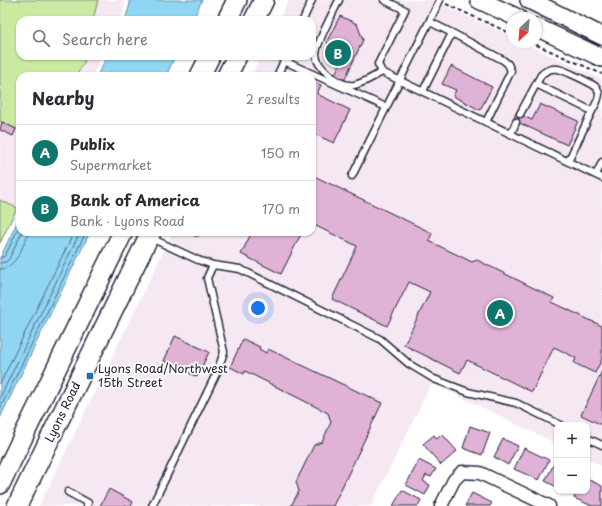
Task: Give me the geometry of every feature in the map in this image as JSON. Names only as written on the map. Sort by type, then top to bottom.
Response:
[{"type":"main road","points":[[229,16],[236,0]]},
{"type":"main road","points":[[256,16],[264,0]]},
{"type":"main road","points":[[479,0],[506,12]]},
{"type":"main road","points":[[529,0],[602,36]]},
{"type":"main road","points":[[542,30],[602,58]]},
{"type":"main road","points":[[202,72],[208,60]]},
{"type":"main road","points":[[229,72],[235,60]]},
{"type":"main road","name":"Lyons Road","points":[[0,484],[121,236]]},
{"type":"main road","name":"Lyons Road","points":[[17,506],[145,236]]},
{"type":"street","points":[[441,506],[454,480],[462,472],[480,473],[549,506]]},
{"type":"lane","points":[[305,16],[312,0]]},
{"type":"lane","points":[[339,0],[318,46],[316,55],[319,63],[335,80],[352,86],[367,81],[382,72]]},
{"type":"lane","points":[[384,0],[405,10],[378,64],[382,72],[599,176],[602,162]]},
{"type":"lane","points":[[352,176],[399,80],[430,22],[439,1]]},
{"type":"lane","points":[[430,22],[508,64],[511,71],[486,122]]},
{"type":"lane","points":[[423,91],[452,34]]},
{"type":"lane","points":[[279,72],[285,60]]},
{"type":"lane","points":[[288,60],[313,72]]},
{"type":"lane","points":[[520,114],[541,75],[550,69],[557,69],[571,74],[597,88],[599,94],[598,99],[568,162]]},
{"type":"lane","points":[[316,73],[386,107]]},
{"type":"lane","points":[[536,84],[592,111]]},
{"type":"lane","points":[[511,134],[516,122]]},
{"type":"lane","points":[[150,236],[198,260],[213,265],[240,269],[380,339],[409,364],[434,379],[468,392],[516,403],[555,422]]},
{"type":"lane","points":[[152,506],[217,372],[224,352],[207,278],[213,265]]},
{"type":"lane","points":[[590,439],[602,445]]},
{"type":"lane","points":[[68,492],[88,504],[87,506]]},
{"type":"path","points":[[439,1],[506,31]]},
{"type":"path","points":[[542,47],[602,74]]},
{"type":"shaded area","points":[[0,0],[124,0],[125,5],[122,16],[16,16],[16,60],[101,60],[94,72],[16,72],[16,211],[0,243]]},
{"type":"shaded area","points":[[289,0],[432,0],[506,34],[506,48],[535,48],[602,79],[602,466],[590,460],[590,422],[554,422],[554,443],[432,383],[371,506],[39,506],[171,236],[316,236],[316,72],[253,72],[259,60],[316,60],[316,16],[281,16]]},
{"type":"green space","points":[[0,0],[98,0],[94,16],[16,16],[16,60],[84,60],[84,63],[78,72],[16,72],[16,129],[0,121]]},
{"type":"green space","points":[[0,200],[16,208],[16,210],[0,243]]},
{"type":"water","points":[[129,0],[202,0],[195,16],[126,16],[130,4]]},
{"type":"water","points":[[105,60],[173,60],[168,72],[99,72]]},
{"type":"water","points":[[16,224],[16,236],[88,236],[0,418],[0,258]]},
{"type":"building","points":[[340,16],[357,24],[363,40],[344,81],[334,76],[343,58],[331,52],[327,41]]},
{"type":"building","points":[[451,66],[492,87],[480,110],[453,96],[456,90],[442,84]]},
{"type":"building","points":[[316,83],[321,85],[317,94],[350,110],[334,143],[316,135]]},
{"type":"building","points":[[540,104],[578,121],[567,145],[513,120],[516,113],[532,120]]},
{"type":"building","points":[[2,122],[16,129],[13,136],[0,130]]},
{"type":"building","points":[[316,177],[432,233],[429,241],[472,262],[477,260],[554,298],[552,302],[602,326],[602,359],[595,373],[574,363],[576,358],[554,347],[532,392],[467,360],[460,373],[404,345],[430,292],[409,282],[387,326],[332,299],[357,246],[316,226]]},
{"type":"building","points":[[250,236],[300,236],[281,274],[241,254]]},
{"type":"building","points":[[175,336],[209,352],[197,377],[164,361]]},
{"type":"building","points":[[243,339],[260,347],[259,349],[266,353],[268,349],[382,403],[333,506],[291,506],[299,491],[296,482],[314,445],[322,442],[331,422],[328,413],[245,371],[244,374],[230,367]]},
{"type":"building","points":[[602,371],[602,425],[581,415]]},
{"type":"building","points":[[470,426],[490,433],[482,455],[463,448]]},
{"type":"building","points":[[442,434],[457,451],[441,465],[423,444],[434,435],[437,439]]},
{"type":"building","points":[[503,439],[518,446],[508,465],[494,457]]},
{"type":"building","points":[[524,448],[549,460],[539,480],[514,469]]},
{"type":"building","points":[[419,460],[436,469],[431,477],[426,475],[423,481],[430,485],[425,495],[406,485]]},
{"type":"building","points":[[554,464],[554,486],[545,481]]},
{"type":"building","points":[[590,480],[602,486],[602,506],[592,506],[574,498],[576,494],[590,494]]},
{"type":"building","points":[[109,489],[133,502],[131,506],[100,506]]},
{"type":"building","points":[[402,490],[421,500],[418,506],[393,506]]},
{"type":"building","points":[[472,493],[492,503],[490,506],[465,506]]},
{"type":"place","name":"Bank of America","points":[[338,53]]},
{"type":"place","name":"Publix","points":[[500,313]]},
{"type":"place","name":"Lyons Road/Northwest 15th Street","points":[[90,376]]}]
